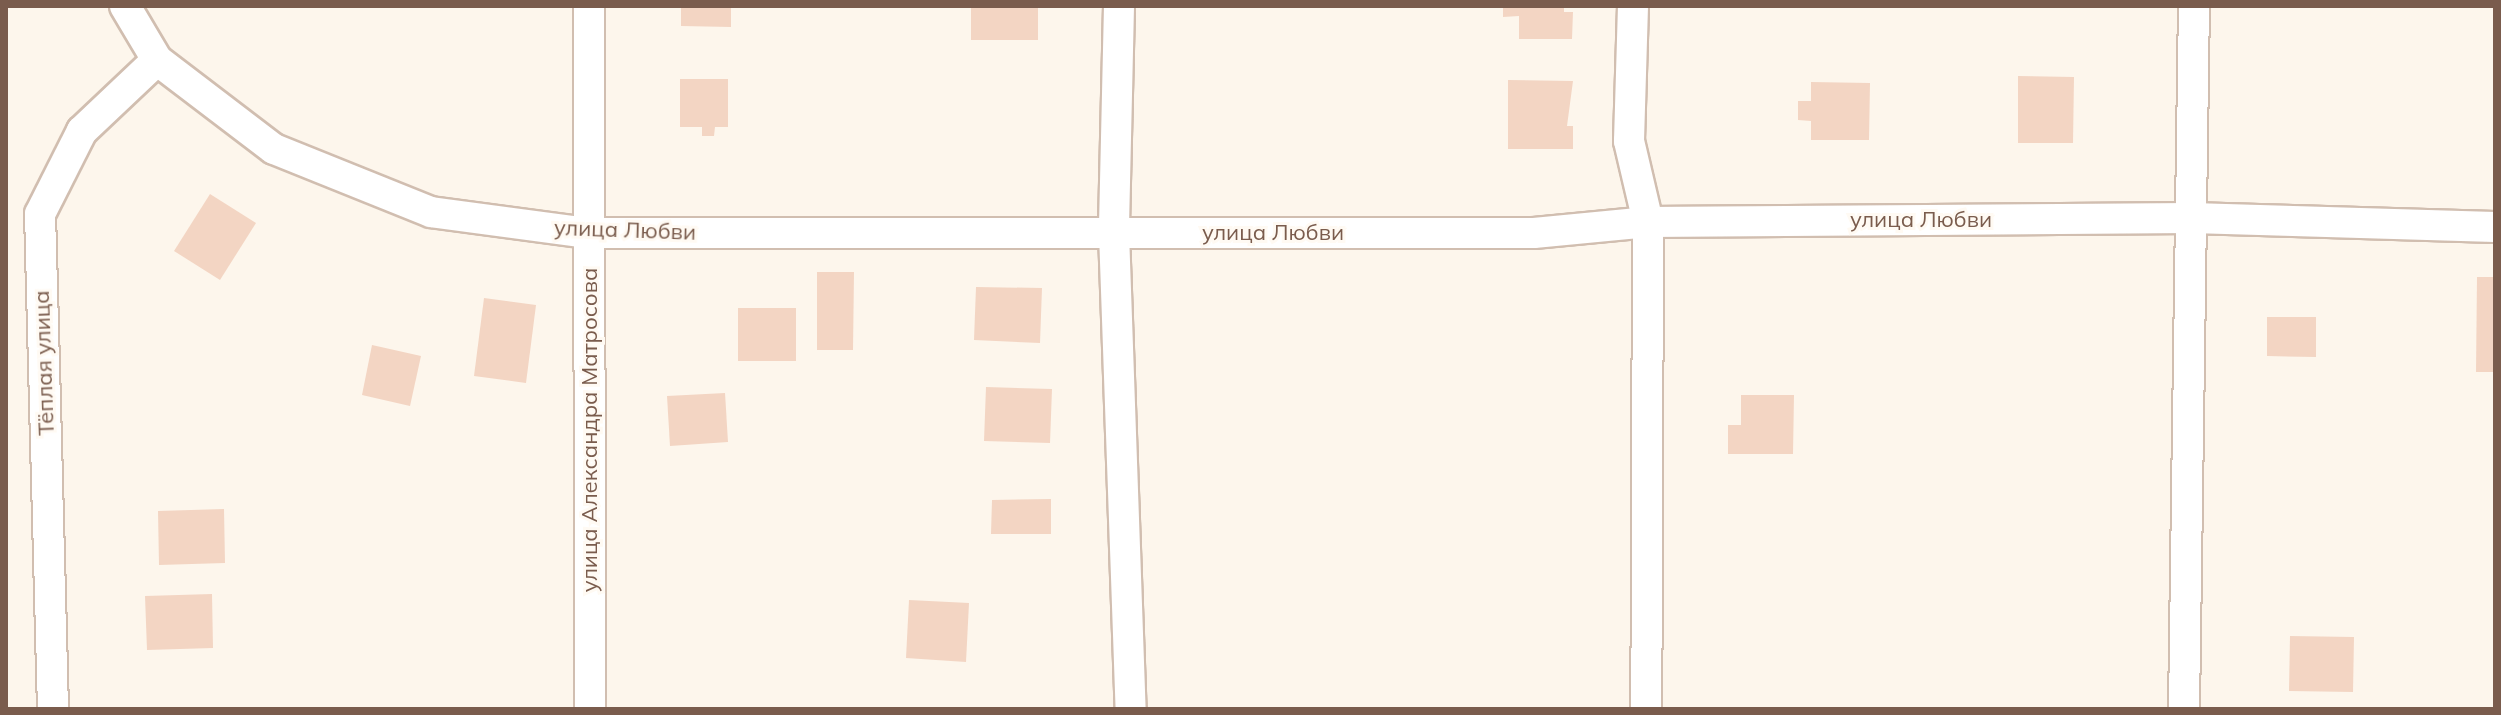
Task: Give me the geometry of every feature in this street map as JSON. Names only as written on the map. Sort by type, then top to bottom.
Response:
[{"type":"street","name":"улица Любви","points":[[125,6],[157,60],[274,149],[431,212],[589,233],[1534,233],[1648,222],[2192,218],[2495,227]]},
{"type":"street","name":"улица Александра Матросова","points":[[589,6],[590,709]]},
{"type":"street","points":[[1119,6],[1114,233],[1131,709]]},
{"type":"street","points":[[1633,6],[1629,141],[1648,222],[1646,709]]},
{"type":"street","points":[[2184,709],[2194,6]]},
{"type":"street","name":"Тёплая улица","points":[[53,709],[40,214],[82,131],[157,60]]},
{"type":"building","points":[[681,6],[731,6],[731,27],[681,26]]},
{"type":"building","points":[[971,6],[1038,6],[1038,40],[971,40]]},
{"type":"building","points":[[1503,6],[1564,6],[1564,12],[1573,12],[1572,39],[1519,39],[1519,16],[1503,17]]},
{"type":"building","points":[[2018,76],[2074,77],[2073,143],[2018,143]]},
{"type":"building","points":[[680,79],[728,79],[728,127],[715,127],[714,136],[702,136],[702,127],[680,127]]},
{"type":"building","points":[[1508,80],[1573,81],[1567,126],[1573,126],[1573,149],[1508,149]]},
{"type":"building","points":[[1811,82],[1870,83],[1869,140],[1811,140],[1811,121],[1798,120],[1798,101],[1811,101]]},
{"type":"building","points":[[210,194],[256,223],[220,280],[174,251]]},
{"type":"building","points":[[817,272],[854,272],[853,350],[817,350]]},
{"type":"building","points":[[2477,277],[2495,277],[2495,372],[2476,372]]},
{"type":"building","points":[[976,287],[1042,288],[1040,343],[974,340]]},
{"type":"building","points":[[484,298],[536,305],[526,383],[474,376]]},
{"type":"building","points":[[738,308],[796,308],[796,361],[738,361]]},
{"type":"building","points":[[2267,317],[2316,317],[2316,357],[2267,356]]},
{"type":"building","points":[[372,345],[421,356],[410,406],[362,395]]},
{"type":"building","points":[[986,387],[1052,389],[1050,443],[984,441]]},
{"type":"building","points":[[725,393],[728,442],[670,446],[667,396]]},
{"type":"building","points":[[1741,395],[1794,395],[1793,454],[1728,454],[1728,425],[1741,425]]},
{"type":"building","points":[[1051,499],[1051,534],[991,534],[992,500]]},
{"type":"building","points":[[224,509],[225,563],[159,565],[158,511]]},
{"type":"building","points":[[212,594],[213,648],[147,650],[145,596]]},
{"type":"building","points":[[909,600],[969,603],[966,662],[906,658]]},
{"type":"building","points":[[2290,636],[2354,637],[2353,692],[2289,691]]}]
